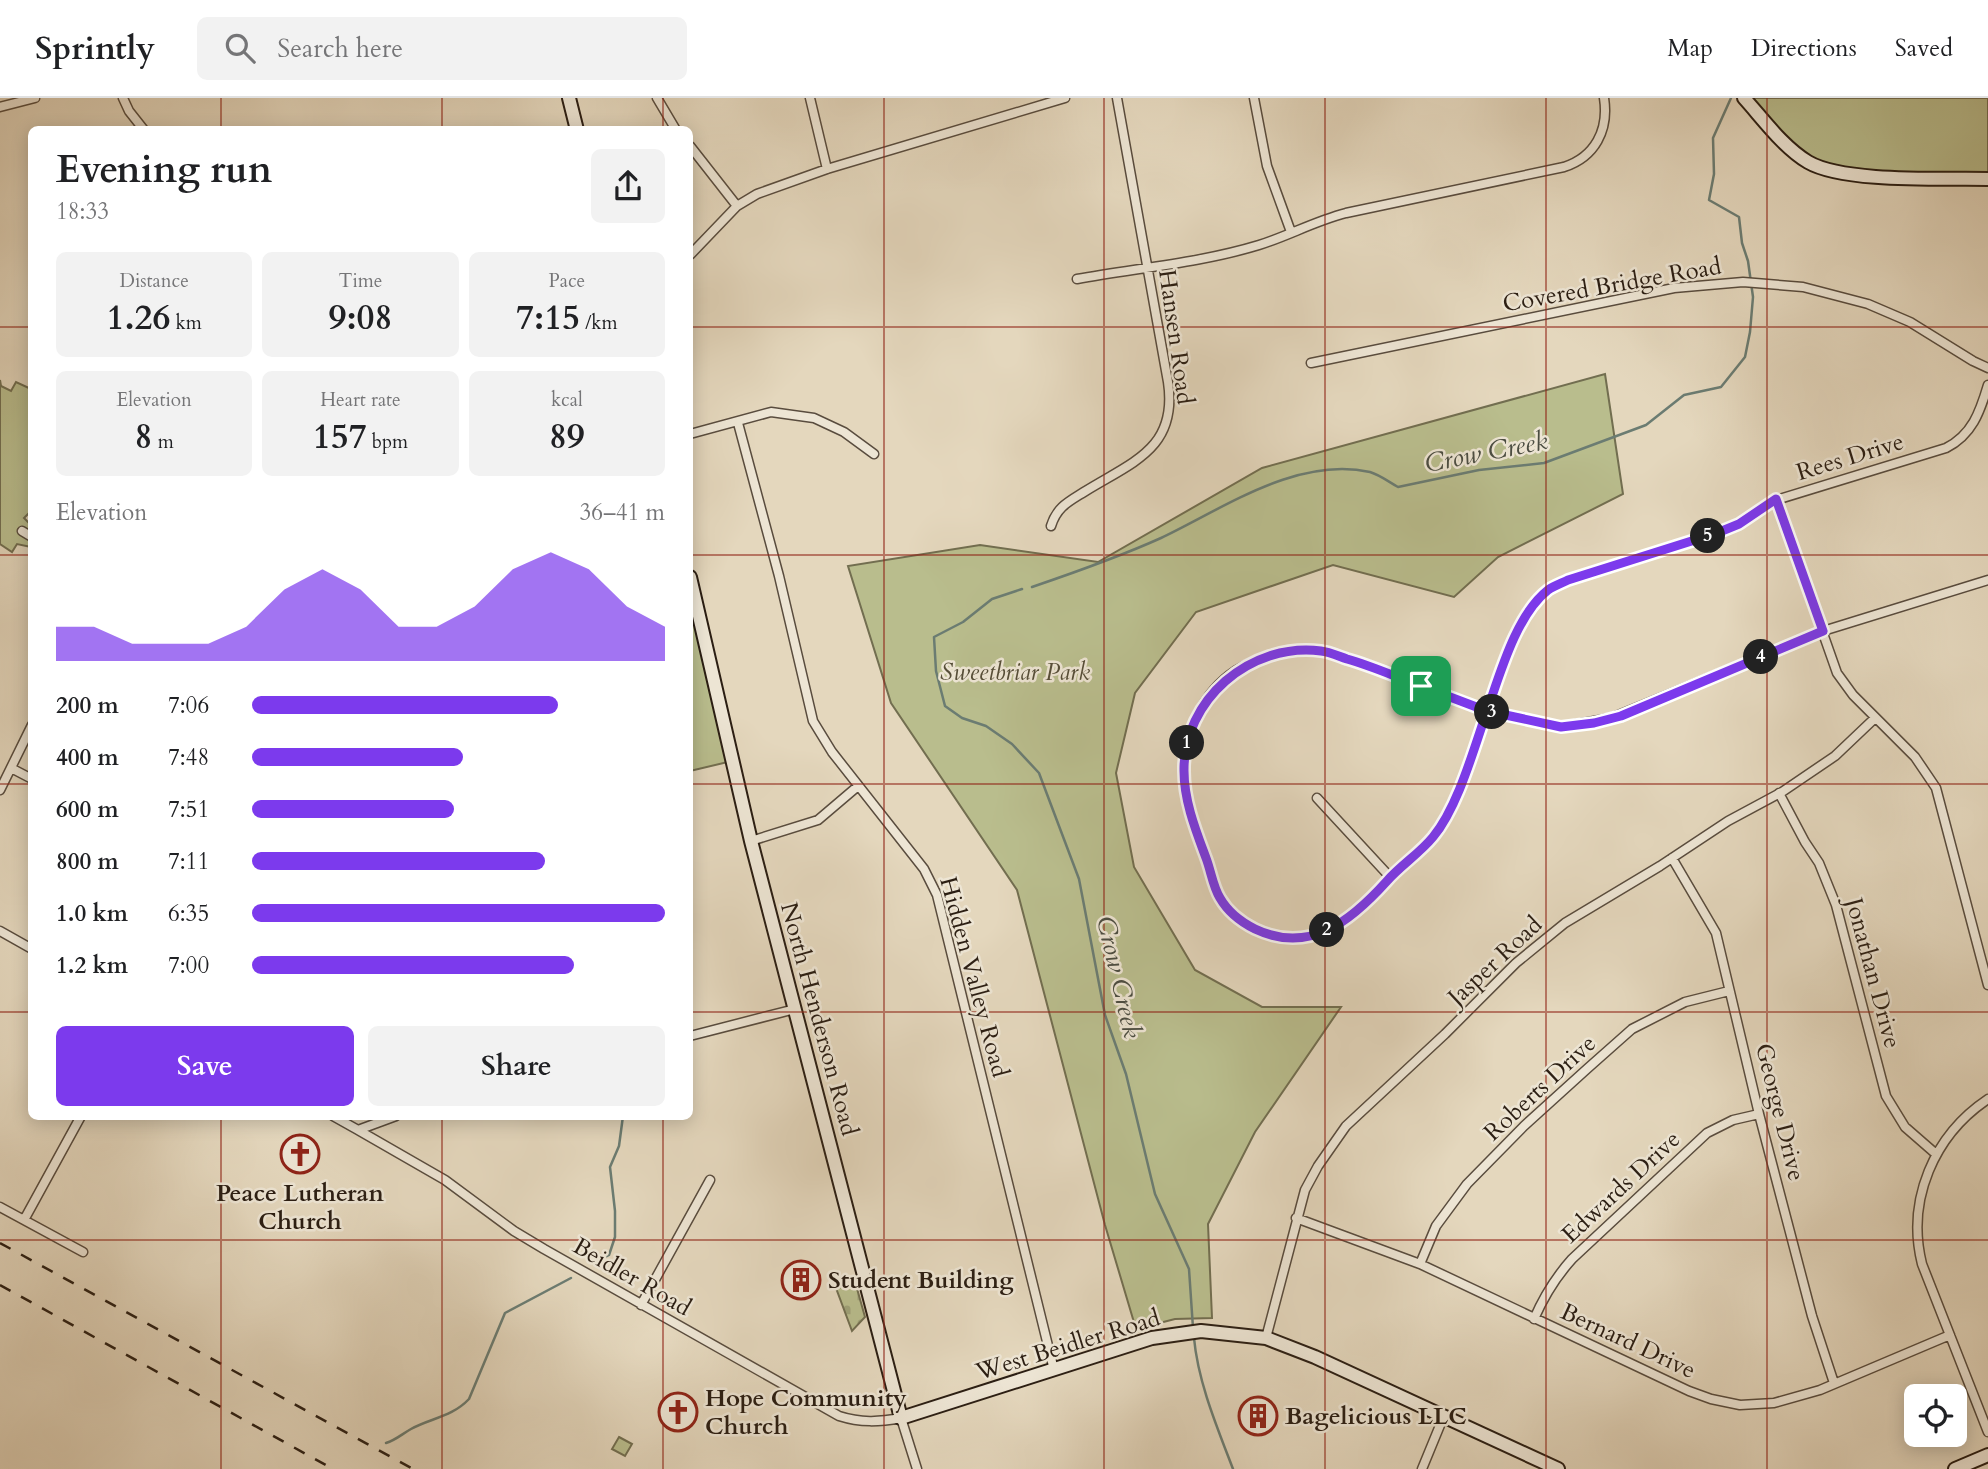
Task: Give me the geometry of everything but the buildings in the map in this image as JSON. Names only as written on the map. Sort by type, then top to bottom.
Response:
[{"type":"street","points":[[0,107],[35,98]]},
{"type":"street","points":[[123,98],[141,126]]},
{"type":"street","points":[[569,98],[576,126]]},
{"type":"street","points":[[657,98],[674,126]]},
{"type":"street","points":[[810,98],[827,169]]},
{"type":"street","points":[[693,252],[737,206],[757,194],[827,169],[1065,98]]},
{"type":"street","name":"Hansen Road","points":[[1051,526],[1061,506],[1143,455],[1158,441],[1167,423],[1169,392],[1117,98]]},
{"type":"street","points":[[1254,98],[1267,166],[1291,232]]},
{"type":"street","points":[[1077,279],[1230,252],[1346,213],[1572,165],[1588,155],[1598,141],[1604,123],[1604,98]]},
{"type":"street","points":[[1744,98],[1794,152],[1825,170],[1864,176],[1988,178]]},
{"type":"street","points":[[693,150],[737,206]]},
{"type":"street","name":"Covered Bridge Road","points":[[1311,363],[1674,289],[1747,282],[1803,287],[1874,306],[1925,330],[1988,368]]},
{"type":"street","name":"Rees Drive","points":[[1988,385],[1971,429],[1956,443],[1776,499],[1739,524],[1717,533],[1568,580],[1549,590],[1535,604],[1514,639],[1487,711],[1474,750],[1446,816],[1433,836],[1357,910],[1318,935],[1292,940],[1270,936],[1249,926],[1228,910],[1218,896],[1189,807],[1184,752],[1193,724],[1214,692],[1234,672],[1271,655],[1295,651],[1322,651],[1368,665],[1487,711],[1561,727],[1594,723],[1629,713],[1823,631],[1988,580]]},
{"type":"street","points":[[693,433],[771,412],[814,418],[844,432],[874,454]]},
{"type":"street","name":"Hidden Valley Road","points":[[737,423],[779,576],[810,711],[821,736],[924,869],[937,895],[1054,1370]]},
{"type":"street","points":[[1776,499],[1837,673],[1853,695],[1915,757],[1936,788],[1988,985]]},
{"type":"street","points":[[22,531],[28,535]]},
{"type":"street","name":"North Henderson Road","points":[[693,591],[751,841],[901,1418],[917,1469]]},
{"type":"street","name":"Jasper Road","points":[[1266,1338],[1305,1190],[1346,1126],[1445,1034],[1517,962],[1565,923],[1835,756],[1875,718]]},
{"type":"street","points":[[0,790],[28,733]]},
{"type":"street","points":[[11,768],[28,777]]},
{"type":"street","points":[[751,841],[818,820],[858,786]]},
{"type":"street","name":"Jonathan Drive","points":[[1779,793],[1819,863],[1836,905],[1886,1096],[1905,1127],[1936,1154]]},
{"type":"street","points":[[1317,798],[1390,877]]},
{"type":"street","name":"George Drive","points":[[1672,858],[1716,933],[1759,1114],[1812,1316],[1834,1383]]},
{"type":"street","points":[[0,931],[28,947]]},
{"type":"street","name":"Roberts Drive","points":[[1420,1264],[1436,1226],[1467,1184],[1524,1126],[1632,1029],[1685,1002],[1729,991]]},
{"type":"street","points":[[693,1035],[794,1009]]},
{"type":"street","points":[[1988,1099],[1962,1118],[1936,1154],[1924,1184],[1919,1207],[1918,1242],[1922,1264],[1988,1432]]},
{"type":"street","name":"Edwards Drive","points":[[1534,1319],[1550,1286],[1572,1259],[1702,1137],[1732,1120],[1759,1114]]},
{"type":"street","points":[[24,1220],[79,1120]]},
{"type":"street","name":"Beidler Road","points":[[340,1120],[445,1180],[514,1231],[839,1416],[855,1422],[873,1423],[901,1418]]},
{"type":"street","points":[[358,1130],[385,1120]]},
{"type":"street","points":[[641,1305],[710,1180]]},
{"type":"street","points":[[0,1207],[83,1252]]},
{"type":"street","name":"Bernard Drive","points":[[1296,1218],[1420,1264],[1689,1391],[1740,1405],[1772,1403],[1801,1397],[1950,1335]]},
{"type":"street","name":"West Beidler Road","points":[[901,1418],[1152,1338],[1201,1331],[1266,1338],[1315,1357],[1558,1469]]},
{"type":"street","points":[[1422,1469],[1443,1418]]},
{"type":"street","points":[[1955,1469],[1988,1455]]},
{"type":"green space","points":[[1744,98],[1988,98],[1988,179],[1864,176],[1816,166]]},
{"type":"green space","name":"Sweetbriar Park","points":[[1605,374],[1623,494],[1498,557],[1454,597],[1333,565],[1196,612],[1135,693],[1116,773],[1134,867],[1195,970],[1262,1007],[1341,1007],[1255,1132],[1208,1224],[1212,1318],[1175,1319],[1136,1329],[1105,1225],[1017,890],[891,703],[848,566],[980,545],[1098,562],[1262,468]]},
{"type":"green space","points":[[0,380],[1,386],[11,391],[16,382],[28,388],[28,514],[24,518],[28,522],[28,546],[17,544],[12,552],[0,544]]},
{"type":"green space","points":[[693,593],[732,761],[693,770]]},
{"type":"green space","points":[[856,1285],[865,1317],[852,1331],[836,1288]]},
{"type":"green space","points":[[619,1437],[632,1444],[625,1456],[612,1449]]},
{"type":"waterway","name":"Crow Creek","points":[[1032,587],[1145,545],[1236,500],[1288,478],[1315,471],[1343,469],[1370,472],[1398,487],[1479,470],[1544,463],[1646,425],[1684,395],[1721,387],[1745,357],[1753,297],[1739,217],[1709,200],[1714,174],[1713,138],[1731,98]]},
{"type":"waterway","name":"Crow Creek","points":[[1022,589],[992,599],[963,622],[934,637],[936,671],[945,706],[962,718],[986,726],[1012,744],[1039,773],[1079,879],[1105,1015],[1126,1074],[1155,1194],[1189,1269],[1193,1328]]},
{"type":"waterway","points":[[594,1263],[609,1255],[615,1237],[610,1167],[619,1146],[622,1120]]},
{"type":"waterway","points":[[386,1443],[419,1425],[448,1414],[469,1399],[505,1313],[571,1278]]},
{"type":"waterway","name":"Crow Creek","points":[[1194,1338],[1204,1388],[1233,1469]]},
{"type":"railway","points":[[0,1243],[413,1469]]},
{"type":"railway","points":[[0,1285],[333,1469]]},
{"type":"place","name":"Peace Lutheran Church","points":[[300,1154]]},
{"type":"place","name":"Student Building","points":[[801,1280]]},
{"type":"place","name":"Hope Community Church","points":[[678,1412]]},
{"type":"place","name":"Bagelicious LLC","points":[[1258,1416]]},
{"type":"route","points":[[1421,686],[1368,665],[1322,651],[1300,650],[1271,655],[1234,672],[1214,692],[1191,727],[1184,752],[1184,774],[1189,807],[1197,834],[1218,896],[1228,910],[1249,926],[1270,936],[1292,940],[1318,935],[1357,910],[1433,836],[1446,816],[1487,711],[1561,727],[1594,723],[1621,716],[1823,631],[1776,499],[1739,524],[1717,533],[1568,580],[1549,590],[1535,604],[1514,639],[1487,711],[1421,686]]}]
